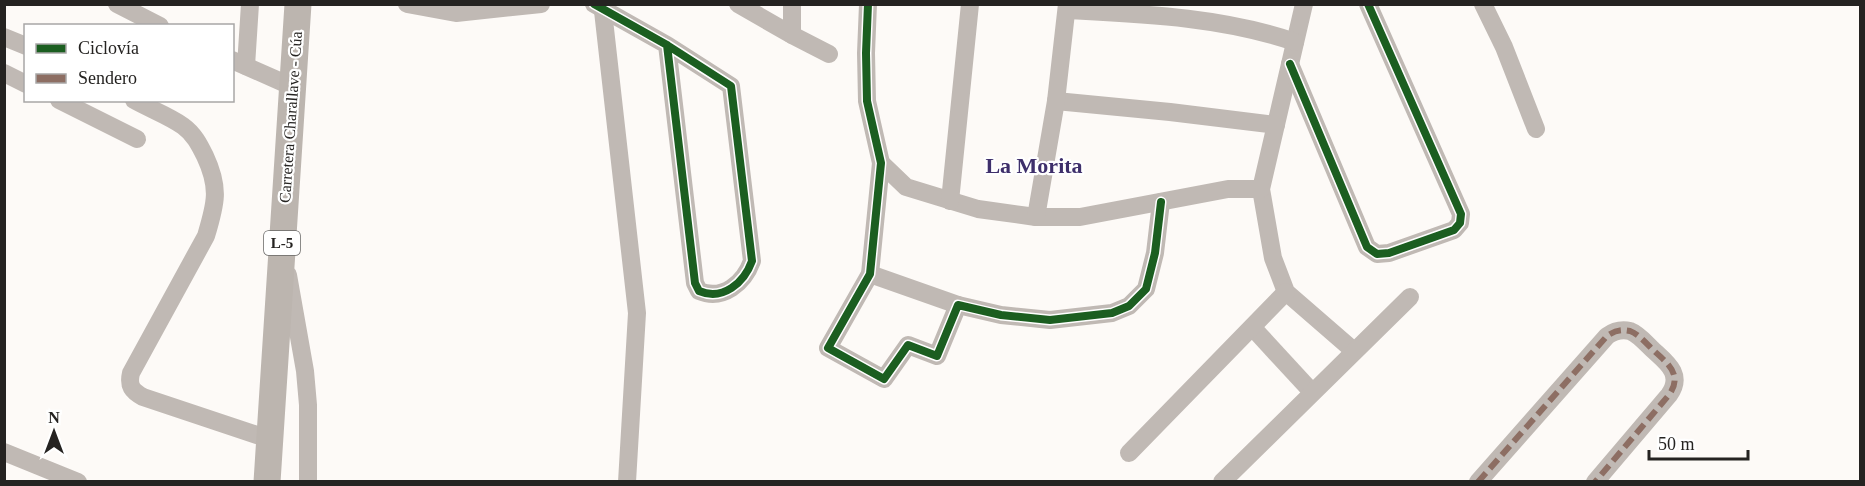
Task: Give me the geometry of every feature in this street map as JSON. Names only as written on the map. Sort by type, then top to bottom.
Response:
[{"type":"highway","name":"Carretera Charallave - Cúa","points":[[267,482],[298,4]]},
{"type":"street","points":[[117,4],[156,24]]},
{"type":"street","points":[[250,4],[239,63],[293,87]]},
{"type":"street","points":[[407,4],[456,13],[541,4]]},
{"type":"street","points":[[738,4],[829,54]]},
{"type":"street","points":[[792,4],[792,35]]},
{"type":"street","points":[[868,4],[867,101],[881,163],[870,274],[828,348],[884,380],[908,345],[937,356],[958,305]]},
{"type":"street","points":[[950,201],[970,4]]},
{"type":"street","points":[[1304,4],[1261,189],[1273,258],[1286,292],[1354,351]]},
{"type":"street","points":[[1290,64],[1367,247],[1377,254],[1389,254],[1454,230],[1460,223],[1461,214],[1368,4]]},
{"type":"street","points":[[1483,4],[1512,67],[1536,129]]},
{"type":"street","points":[[1036,217],[1056,101],[1067,7],[1197,20],[1262,31],[1295,42]]},
{"type":"street","points":[[599,8],[667,45],[731,86],[752,261],[744,277],[734,287],[716,294],[699,291],[695,283],[667,45]]},
{"type":"street","points":[[599,8],[637,313],[629,480]]},
{"type":"street","points":[[4,37],[24,45]]},
{"type":"street","points":[[4,74],[24,83]]},
{"type":"street","points":[[1056,101],[1276,125]]},
{"type":"street","points":[[63,102],[137,139]]},
{"type":"street","points":[[138,102],[182,126],[195,137],[214,174],[216,192],[206,236],[132,373],[131,386],[134,392],[143,398],[269,439]]},
{"type":"street","points":[[881,163],[906,187],[978,209],[1036,217],[1080,217],[1192,194],[1228,189],[1261,189]]},
{"type":"street","points":[[870,274],[958,305],[1001,315],[1050,320],[1112,313],[1129,306],[1146,289],[1155,253],[1161,202]]},
{"type":"street","points":[[280,264],[289,279],[305,371],[308,405],[308,482]]},
{"type":"street","points":[[1129,453],[1286,292]]},
{"type":"street","points":[[1222,482],[1410,297]]},
{"type":"street","points":[[1252,328],[1312,392]]},
{"type":"street","points":[[1478,482],[1607,336],[1617,331],[1628,331],[1637,335],[1671,366],[1675,375],[1674,385],[1669,395],[1595,482]]},
{"type":"street","points":[[4,453],[78,482]]},
{"type":"marked path","points":[[1478,482],[1607,336],[1618,331],[1630,331],[1641,338],[1667,364],[1675,381],[1669,395],[1595,482]]},
{"type":"cycle path","points":[[594,4],[667,45],[731,86],[752,261],[738,283],[716,294],[699,291],[695,283],[667,45]]},
{"type":"cycle path","points":[[868,4],[867,101],[881,163],[870,274],[828,348],[884,379],[908,345],[937,356],[958,305],[1001,315],[1050,320],[1112,313],[1129,306],[1146,289],[1155,253],[1161,202]]},
{"type":"cycle path","points":[[1290,64],[1367,247],[1377,254],[1389,253],[1454,230],[1460,223],[1461,214],[1368,4]]},
{"type":"district","name":"La Morita","points":[[1034,165]]}]
